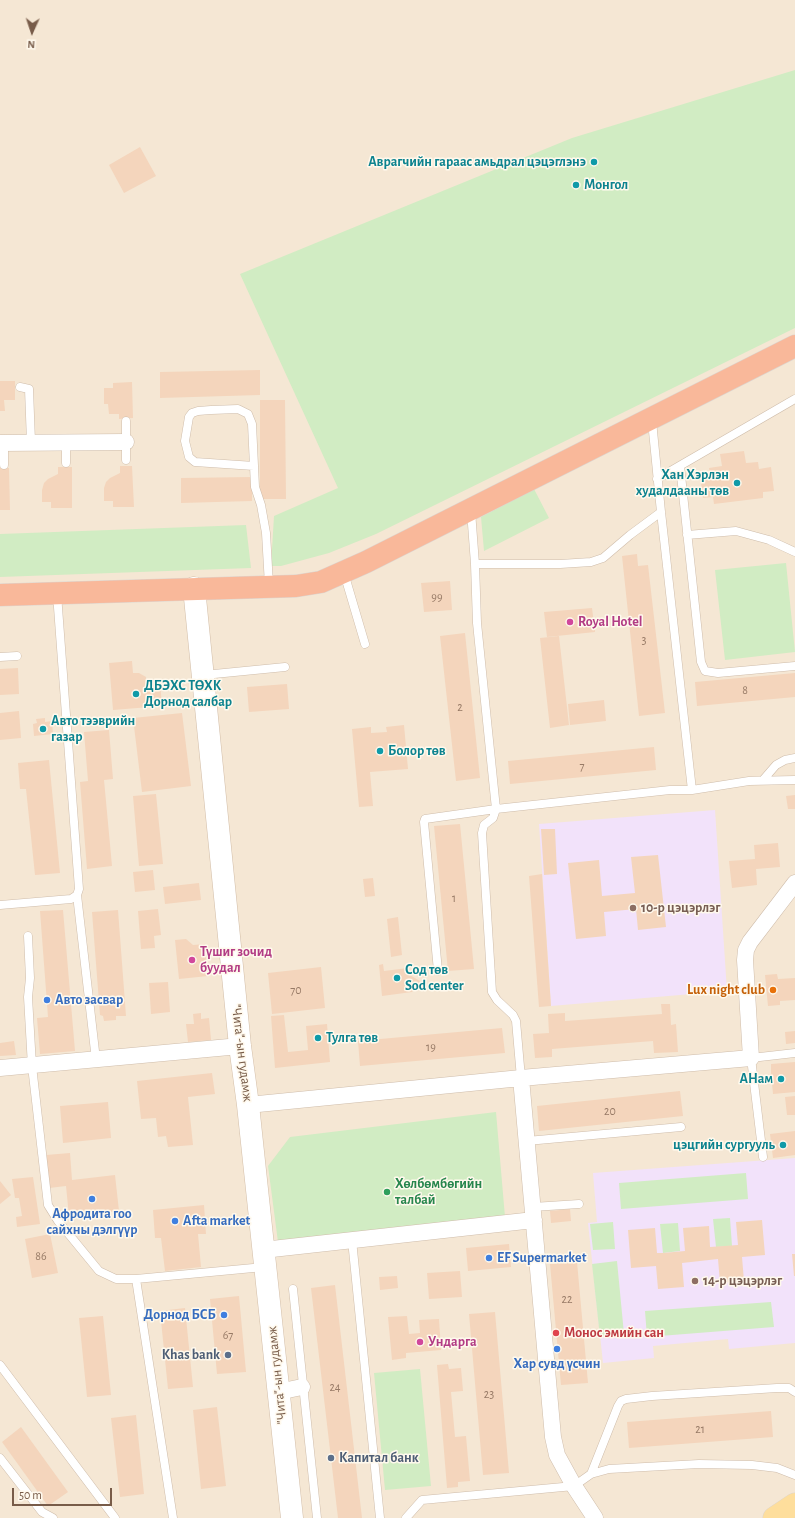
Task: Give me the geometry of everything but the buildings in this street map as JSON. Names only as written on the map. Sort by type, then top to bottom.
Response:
[{"type":"highway","points":[[0,595],[296,586],[321,582],[344,572],[795,346]]},
{"type":"main road","name":"\"Чита\"-ын гудамж","points":[[194,588],[201,677],[292,1518]]},
{"type":"main road","points":[[774,1518],[795,1504]]},
{"type":"street","points":[[2,443],[126,442]]},
{"type":"street","points":[[248,1105],[521,1078],[751,1058],[745,960],[746,950],[750,942],[795,883]]},
{"type":"street","points":[[0,1068],[240,1046]]},
{"type":"street","points":[[521,1078],[553,1437],[557,1455],[574,1486],[595,1518]]},
{"type":"street","points":[[264,1258],[352,1240],[534,1216]]},
{"type":"street","points":[[278,1392],[302,1387]]},
{"type":"lane","points":[[20,387],[29,388],[31,442]]},
{"type":"lane","points":[[658,479],[795,399]]},
{"type":"lane","points":[[254,466],[195,462],[189,457],[185,441],[189,417],[192,413],[211,410],[238,409],[248,414],[252,424],[254,466],[255,487],[261,505],[266,533],[269,586]]},
{"type":"lane","points":[[652,418],[692,790]]},
{"type":"lane","points":[[126,421],[126,460]]},
{"type":"lane","points":[[66,442],[66,463]]},
{"type":"lane","points":[[2,443],[4,465]]},
{"type":"lane","points":[[680,466],[701,662],[705,671],[718,673],[795,666]]},
{"type":"lane","points":[[470,509],[475,564],[477,623],[496,809],[493,818],[484,825],[482,833],[492,992],[496,1000],[516,1020],[521,1078]]},
{"type":"lane","points":[[475,564],[560,564],[591,562],[603,558],[630,535],[661,512]]},
{"type":"lane","points":[[687,535],[736,531],[769,540],[794,552]]},
{"type":"lane","points":[[344,572],[365,644]]},
{"type":"lane","points":[[57,593],[80,888],[78,895],[96,1060]]},
{"type":"lane","points":[[0,657],[17,656]]},
{"type":"lane","points":[[201,677],[284,667]]},
{"type":"lane","points":[[763,780],[776,765],[785,760],[795,758]]},
{"type":"lane","points":[[438,971],[424,822],[425,819],[496,809],[670,790],[692,790],[763,780],[795,780]]},
{"type":"lane","points":[[0,905],[71,899],[78,895]]},
{"type":"lane","points":[[28,936],[30,978],[28,997],[32,1066],[48,1205],[58,1221],[99,1272],[116,1279],[136,1279],[264,1258]]},
{"type":"lane","points":[[762,1157],[751,1058],[795,1053]]},
{"type":"lane","points":[[527,1141],[681,1127]]},
{"type":"lane","points":[[534,1216],[579,1204]]},
{"type":"lane","points":[[352,1240],[380,1518]]},
{"type":"lane","points":[[136,1279],[173,1518]]},
{"type":"lane","points":[[293,1289],[302,1387],[318,1518]]},
{"type":"lane","points":[[0,1365],[115,1518]]},
{"type":"lane","points":[[590,1474],[618,1406],[621,1401],[626,1399],[777,1388],[789,1388],[795,1392]]},
{"type":"lane","points":[[0,1458],[42,1512],[53,1518]]},
{"type":"lane","points":[[406,1518],[422,1500],[574,1486],[590,1474],[609,1469],[699,1464],[752,1465],[777,1468],[795,1475]]},
{"type":"shaded area","points":[[0,0],[795,0],[795,1518],[0,1518]]},
{"type":"shaded area","name":"10-р цэцэрлэг","points":[[715,810],[727,991],[551,1006],[539,824]]},
{"type":"shaded area","name":"14-р цэцэрлэг","points":[[795,1158],[795,1343],[729,1349],[728,1339],[653,1346],[654,1358],[603,1363],[588,1223],[597,1222],[593,1173]]},
{"type":"green space","points":[[795,70],[795,328],[376,534],[329,553],[281,566],[271,566],[274,516],[338,488],[240,274],[572,138]]},
{"type":"green space","points":[[534,489],[549,518],[484,551],[481,517]]},
{"type":"green space","points":[[246,525],[251,568],[0,577],[0,534]]},
{"type":"green space","points":[[786,563],[795,652],[725,660],[715,570]]},
{"type":"green space","name":"Хөлбөмбөгийн талбай","points":[[496,1112],[505,1217],[278,1242],[268,1166],[290,1137]]},
{"type":"green space","points":[[746,1173],[748,1199],[621,1209],[619,1183]]},
{"type":"green space","points":[[730,1218],[732,1246],[716,1247],[713,1219]]},
{"type":"green space","points":[[613,1222],[615,1249],[593,1250],[590,1224]]},
{"type":"green space","points":[[678,1223],[680,1251],[663,1253],[660,1224]]},
{"type":"green space","points":[[617,1261],[624,1334],[600,1337],[592,1264]]},
{"type":"green space","points":[[771,1302],[774,1327],[647,1337],[645,1311]]},
{"type":"green space","points":[[420,1369],[431,1486],[385,1490],[374,1373]]},
{"type":"place","name":"Аврагчийн гараас амьдрал цэцэглэнэ","points":[[594,162]]},
{"type":"place","name":"Монгол","points":[[576,185]]},
{"type":"place","name":"Хан Хэрлэн худалдааны төв","points":[[737,483]]},
{"type":"place","name":"Royal Hotel","points":[[570,622]]},
{"type":"place","name":"ДБЭХС ТӨХК Дорнод салбар","points":[[136,694]]},
{"type":"place","name":"Авто тээврийн газар","points":[[43,729]]},
{"type":"place","name":"Болор төв","points":[[380,751]]},
{"type":"place","name":"10-р цэцэрлэг","points":[[633,908]]},
{"type":"place","name":"Түшиг зочид буудал","points":[[192,960]]},
{"type":"place","name":"Сод төв Sod center","points":[[397,978]]},
{"type":"place","name":"Lux night club","points":[[773,990]]},
{"type":"place","name":"Авто засвар","points":[[47,1000]]},
{"type":"place","name":"Тулга төв","points":[[318,1038]]},
{"type":"place","name":"АНам","points":[[781,1079]]},
{"type":"place","name":"цэцгийн сургууль","points":[[783,1145]]},
{"type":"place","name":"Хөлбөмбөгийн талбай","points":[[387,1192]]},
{"type":"place","name":"Афродита гоо сайхны дэлгүүр","points":[[92,1199]]},
{"type":"place","name":"Afta market","points":[[175,1221]]},
{"type":"place","name":"EF Supermarket","points":[[489,1258]]},
{"type":"place","name":"14-р цэцэрлэг","points":[[695,1281]]},
{"type":"place","name":"Дорнод БСБ","points":[[224,1315]]},
{"type":"place","name":"Монос эмийн сан","points":[[556,1333]]},
{"type":"place","name":"Ундарга","points":[[420,1342]]},
{"type":"place","name":"Хар сувд үсчин","points":[[557,1349]]},
{"type":"place","name":"Khas bank","points":[[228,1355]]},
{"type":"place","name":"Капитал банк","points":[[331,1458]]}]
